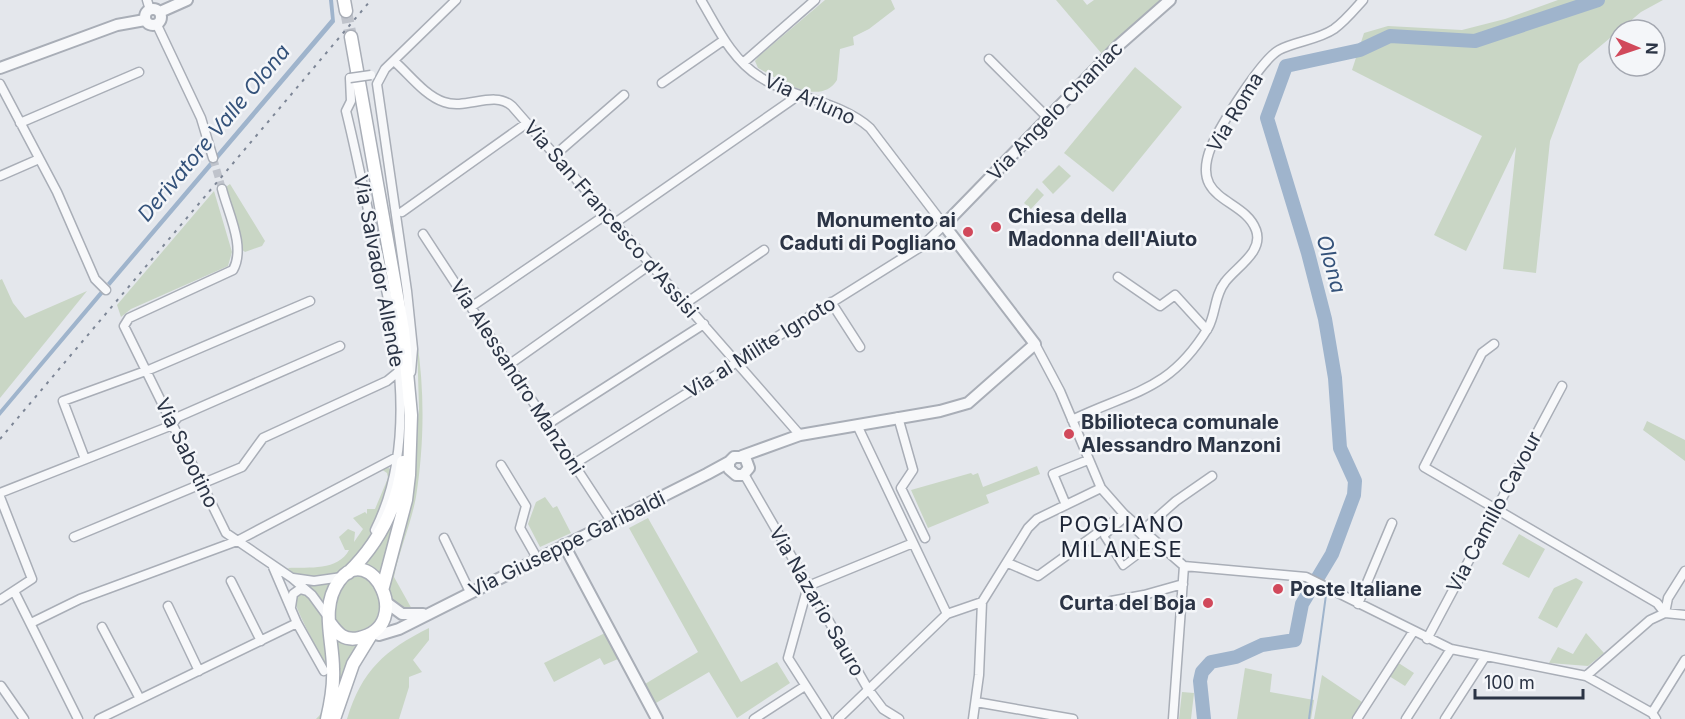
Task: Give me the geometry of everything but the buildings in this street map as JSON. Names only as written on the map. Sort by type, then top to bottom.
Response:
[{"type":"main road","points":[[334,719],[353,664],[383,618],[387,603],[383,587],[410,475],[406,385],[396,283],[351,37]]},
{"type":"main road","points":[[327,719],[334,671],[329,599],[345,575],[359,562],[379,534],[396,495],[401,475],[406,385]]},
{"type":"main road","points":[[345,575],[352,570],[366,571],[383,587]]},
{"type":"main road","points":[[329,620],[339,635],[346,638],[358,638],[372,633]]},
{"type":"street","points":[[0,68],[117,26],[151,10],[187,0]]},
{"type":"street","points":[[387,381],[406,385],[413,349],[407,291],[375,76],[394,61],[456,0]]},
{"type":"street","name":"Via Arluno","points":[[701,0],[724,39],[743,63],[759,77],[864,123],[944,225]]},
{"type":"street","points":[[743,63],[815,0]]},
{"type":"street","name":"Via Angelo Chaniac","points":[[944,225],[1120,44],[1170,0]]},
{"type":"street","name":"Via Roma","points":[[1072,420],[1160,381],[1177,369],[1207,330],[1220,289],[1243,265],[1257,243],[1257,232],[1253,224],[1218,197],[1211,185],[1206,172],[1206,160],[1212,145],[1263,63],[1276,51],[1333,30],[1363,0]]},
{"type":"street","points":[[151,10],[162,18],[157,25],[201,118],[213,158]]},
{"type":"street","points":[[662,83],[724,39]]},
{"type":"street","points":[[988,59],[1047,117]]},
{"type":"street","name":"Via San Francesco d'Assisi","points":[[394,61],[442,102],[459,105],[502,100],[512,106],[800,435]]},
{"type":"street","points":[[20,123],[140,72]]},
{"type":"street","name":"Via Salvador Allende","points":[[359,562],[378,526],[398,457],[406,385],[398,372],[390,306],[346,111],[351,101],[350,78],[375,76]]},
{"type":"street","points":[[0,84],[39,159],[95,279],[106,290]]},
{"type":"street","points":[[555,155],[624,95]]},
{"type":"street","points":[[615,223],[799,95]]},
{"type":"street","points":[[402,212],[527,123]]},
{"type":"street","points":[[0,176],[39,159]]},
{"type":"street","name":"Via Sabotino","points":[[222,189],[240,255],[234,270],[125,322],[226,533],[292,578],[307,591],[329,620]]},
{"type":"street","points":[[471,307],[607,214]]},
{"type":"street","points":[[944,225],[1035,344],[1072,420],[1101,488],[1151,544],[1123,566],[1104,537],[1124,516]]},
{"type":"street","name":"Via al Milite Ignoto","points":[[574,464],[922,246],[944,225]]},
{"type":"street","name":"Via Alessandro Manzoni","points":[[423,234],[611,521]]},
{"type":"street","points":[[686,303],[764,250]]},
{"type":"street","points":[[510,364],[651,264]]},
{"type":"street","points":[[1118,277],[1160,306],[1175,295],[1207,330]]},
{"type":"street","points":[[85,459],[63,401],[146,370],[310,301]]},
{"type":"street","points":[[831,302],[860,347]]},
{"type":"street","points":[[548,424],[704,324]]},
{"type":"street","name":"Via Giuseppe Garibaldi","points":[[372,633],[379,635],[399,629],[611,521],[707,474],[730,466],[734,457],[800,435],[968,403],[1035,344]]},
{"type":"street","points":[[1494,344],[1482,353],[1424,467],[1657,603],[1665,613]]},
{"type":"street","points":[[0,493],[170,426],[178,417],[340,346]]},
{"type":"street","points":[[74,537],[242,467],[262,438],[387,381],[398,372]]},
{"type":"street","name":"Via Camillo Cavour","points":[[1426,639],[1562,386]]},
{"type":"street","points":[[898,417],[913,470],[901,488],[925,538]]},
{"type":"street","points":[[857,425],[947,615]]},
{"type":"street","points":[[730,466],[736,476],[747,472],[765,447]]},
{"type":"street","points":[[742,456],[747,472]]},
{"type":"street","points":[[31,623],[80,598],[237,541],[398,457]]},
{"type":"street","points":[[1066,505],[1053,474],[1088,460]]},
{"type":"street","points":[[501,465],[526,506],[520,528],[537,558]]},
{"type":"street","name":"Via Nazario Sauro","points":[[747,472],[808,586],[868,690],[883,709],[899,719]]},
{"type":"street","points":[[1143,530],[1176,501],[1212,476]]},
{"type":"street","points":[[973,719],[982,602],[1036,519],[1101,488]]},
{"type":"street","points":[[0,498],[4,520],[32,579],[0,600]]},
{"type":"street","points":[[1124,516],[1184,566],[1306,577],[1426,639],[1451,649],[1586,676],[1654,716],[1685,660]]},
{"type":"street","points":[[1008,563],[1038,576],[1124,516]]},
{"type":"street","points":[[1358,604],[1392,523]]},
{"type":"street","points":[[444,538],[470,592]]},
{"type":"street","points":[[827,719],[787,655],[808,586],[913,543]]},
{"type":"street","points":[[564,545],[657,719]]},
{"type":"street","points":[[1173,719],[1184,566]]},
{"type":"street","name":"Via Sabotino","points":[[273,567],[297,623],[324,671]]},
{"type":"street","points":[[1665,613],[1668,598],[1685,571]]},
{"type":"street","points":[[292,578],[314,581],[345,575]]},
{"type":"street","points":[[231,581],[261,641]]},
{"type":"street","points":[[1111,601],[1144,596],[1183,584]]},
{"type":"street","points":[[291,607],[293,594],[300,589],[307,591]]},
{"type":"street","points":[[14,591],[78,719]]},
{"type":"street","points":[[838,719],[947,615],[982,602]]},
{"type":"street","name":"Via Giuseppe Garibaldi","points":[[387,603],[402,614],[427,613]]},
{"type":"street","points":[[168,606],[199,670]]},
{"type":"street","points":[[1586,676],[1650,620],[1665,613],[1685,615]]},
{"type":"street","points":[[99,719],[297,623]]},
{"type":"street","points":[[102,627],[140,699]]},
{"type":"street","points":[[1357,719],[1413,632]]},
{"type":"street","points":[[1406,719],[1451,649]]},
{"type":"street","points":[[1445,719],[1485,657]]},
{"type":"street","points":[[1,686],[24,719]]},
{"type":"street","points":[[754,719],[805,686]]},
{"type":"street","points":[[976,702],[1073,719]]},
{"type":"street","points":[[877,719],[883,709]]},
{"type":"green space","points":[[825,0],[891,0],[895,9],[869,29],[853,37],[854,45],[840,49],[837,80],[830,88],[820,91],[799,89],[758,68],[755,61],[759,56]]},
{"type":"green space","points":[[1056,0],[1083,0],[1087,5],[1094,0],[1162,0],[1102,54]]},
{"type":"green space","points":[[1558,0],[1663,0],[1634,18],[1607,18],[1607,41],[1579,64],[1550,141],[1536,273],[1503,269],[1516,147],[1466,251],[1434,235],[1482,136],[1352,70],[1364,33],[1388,26],[1462,30],[1505,19]]},
{"type":"green space","points":[[1135,67],[1182,107],[1113,192],[1064,153]]},
{"type":"green space","points":[[1059,165],[1071,176],[1053,194],[1042,182]]},
{"type":"green space","points":[[230,184],[265,241],[262,246],[245,252],[240,248],[223,189]]},
{"type":"green space","points":[[1037,188],[1044,195],[1031,209],[1024,203]]},
{"type":"green space","points":[[214,191],[232,252],[228,266],[131,309],[121,317],[117,305]]},
{"type":"green space","points":[[2,279],[13,303],[25,318],[87,291],[0,398],[0,280]]},
{"type":"green space","points":[[417,341],[422,400],[421,459],[414,507],[394,577],[413,611],[405,612],[390,600],[388,588],[414,461],[419,409]]},
{"type":"green space","points":[[1647,421],[1685,440],[1685,461],[1643,430]]},
{"type":"green space","points":[[1037,466],[1040,474],[986,495],[989,503],[928,528],[911,490],[971,473],[973,475],[978,473],[983,487]]},
{"type":"green space","points":[[388,467],[392,472],[375,523],[357,556],[345,568],[331,575],[313,577],[290,571],[288,568],[330,565],[344,557],[349,550],[345,550],[339,537],[348,529],[355,532],[354,542],[363,529],[353,518],[365,512],[367,514],[367,509],[375,509],[388,478],[387,473],[381,469]]},
{"type":"green space","points":[[545,497],[553,508],[557,506],[571,533],[540,547],[528,524],[536,502]]},
{"type":"green space","points":[[396,507],[400,507],[382,576],[362,564]]},
{"type":"green space","points":[[648,518],[741,682],[777,662],[790,683],[737,718],[709,672],[656,703],[645,684],[698,652],[629,528]]},
{"type":"green space","points":[[1519,534],[1545,549],[1529,578],[1502,564]]},
{"type":"green space","points":[[352,574],[365,575],[380,593],[379,610],[375,621],[350,635],[335,623],[333,608],[338,591]]},
{"type":"green space","points":[[1576,578],[1583,582],[1557,628],[1538,618],[1554,588]]},
{"type":"green space","points":[[299,583],[333,583],[325,606]]},
{"type":"green space","points":[[300,593],[313,598],[322,611],[327,628],[330,669],[329,689],[325,719],[316,719],[325,706],[328,693],[327,678],[323,663],[296,605],[295,598]]},
{"type":"green space","points":[[429,628],[429,640],[413,660],[422,672],[409,677],[409,687],[399,719],[347,719],[360,687],[377,663],[413,636]]},
{"type":"green space","points":[[605,633],[618,659],[604,665],[600,658],[554,682],[544,663]]},
{"type":"green space","points":[[1586,633],[1604,653],[1588,666],[1549,663],[1558,647],[1573,654]]},
{"type":"green space","points":[[334,636],[364,641],[338,697]]},
{"type":"green space","points":[[1397,662],[1414,673],[1405,686],[1389,676]]},
{"type":"green space","points":[[1245,668],[1272,674],[1270,692],[1314,700],[1311,719],[1237,719]]},
{"type":"green space","points":[[1322,675],[1362,702],[1351,719],[1314,719]]},
{"type":"green space","points":[[1182,692],[1194,693],[1191,719],[1179,719]]},
{"type":"water","points":[[329,0],[333,0],[335,22],[110,286],[107,283],[331,19]]},
{"type":"water","points":[[101,290],[104,293],[0,416],[0,410]]},
{"type":"waterway","name":"Olona","points":[[1204,719],[1200,681],[1202,672],[1211,662],[1236,657],[1262,645],[1295,640],[1302,604],[1332,554],[1354,495],[1355,481],[1340,448],[1335,378],[1325,319],[1308,253],[1267,118],[1286,66],[1360,50],[1390,36],[1475,41],[1598,0]]},
{"type":"waterway","points":[[1309,719],[1326,595]]},
{"type":"tunnel","points":[[346,11],[351,37]]},
{"type":"tunnel","points":[[213,158],[222,189]]},
{"type":"railway","points":[[0,439],[371,0]]},
{"type":"place","name":"Chiesa della Madonna dell'Aiuto","points":[[996,227]]},
{"type":"place","name":"Monumento ai Caduti di Pogliano","points":[[968,232]]},
{"type":"place","name":"Bbilioteca comunale Alessandro Manzoni","points":[[1069,434]]},
{"type":"place","name":"Poste Italiane","points":[[1278,589]]},
{"type":"place","name":"Curta del Boja","points":[[1208,603]]},
{"type":"district","name":"POGLIANO MILANESE","points":[[1122,536]]},
{"type":"water label","name":"Derivatore Valle Olona","points":[[214,133]]}]
